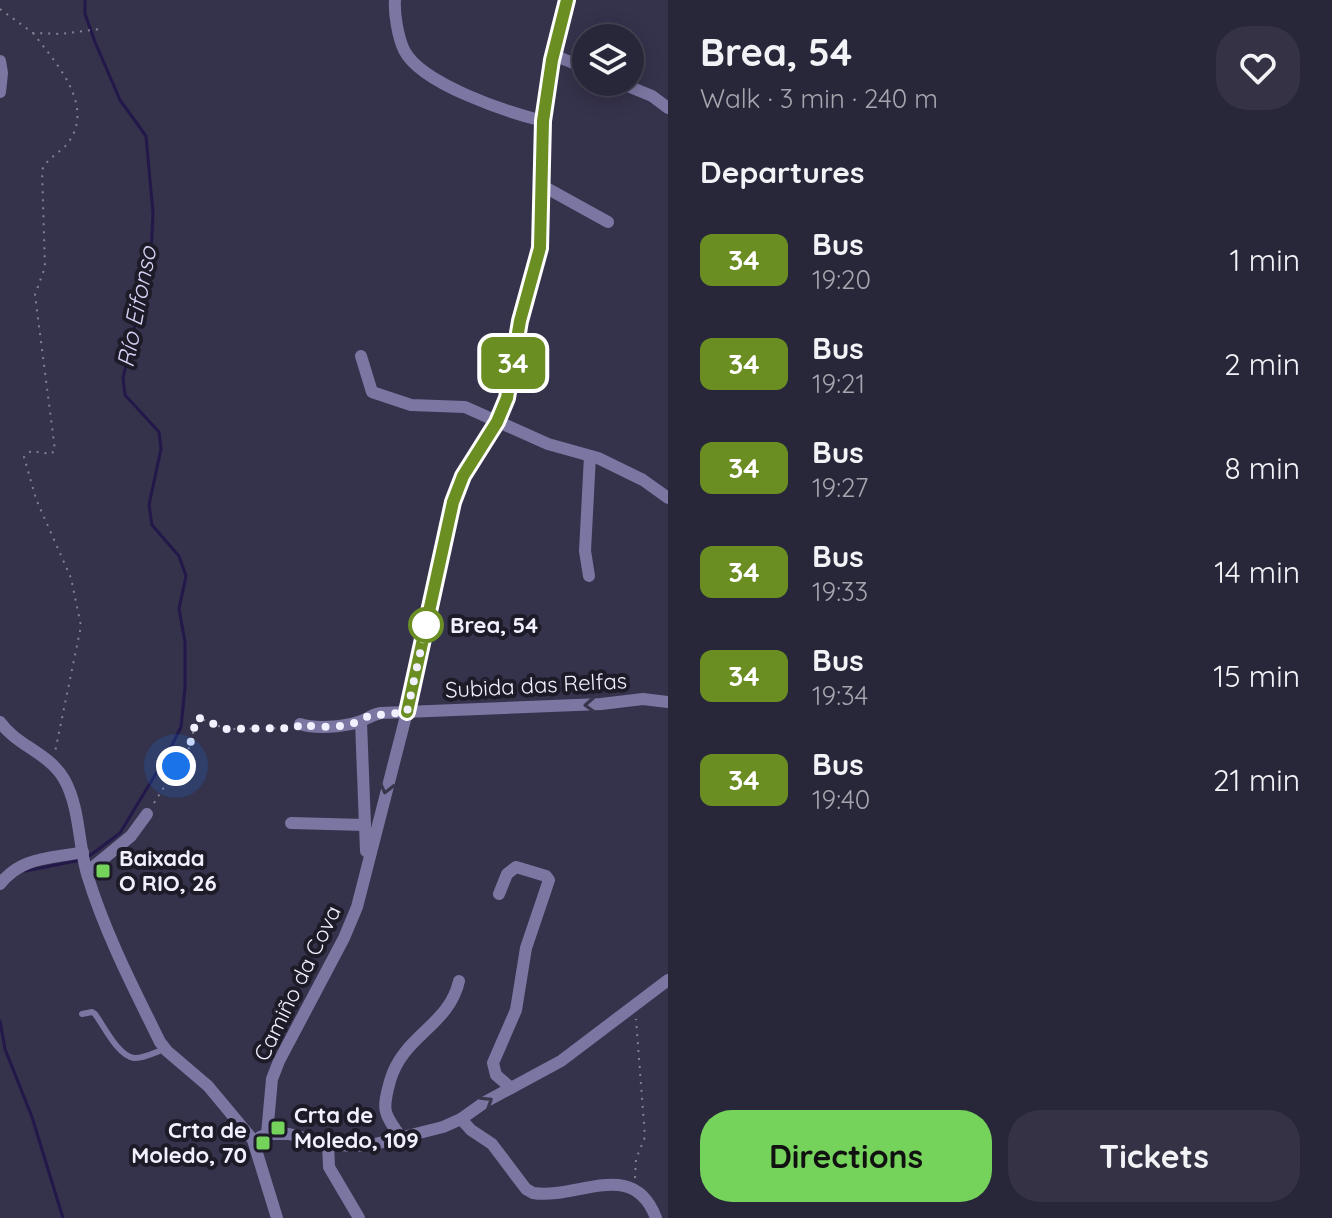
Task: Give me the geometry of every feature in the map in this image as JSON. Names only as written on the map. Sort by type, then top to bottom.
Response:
[{"type":"street","points":[[395,0],[403,48],[428,74],[458,91],[543,121]]},
{"type":"street","name":"Camiño da Cova","points":[[267,1134],[272,1079],[279,1061],[357,907],[407,712],[453,502],[463,476],[497,422],[507,398],[520,321],[540,248],[543,121],[553,55],[567,0]]},
{"type":"street","points":[[553,55],[572,62]]},
{"type":"street","points":[[0,61],[0,92]]},
{"type":"street","points":[[644,93],[668,108]]},
{"type":"street","points":[[541,185],[608,222]]},
{"type":"street","points":[[361,356],[372,392],[411,405],[465,407],[548,444],[590,456],[643,480],[668,498]]},
{"type":"street","points":[[589,576],[585,551],[590,456]]},
{"type":"street","name":"Subida das Relfas","points":[[300,724],[310,727],[361,722],[368,716],[407,712],[601,704],[643,699],[668,702]]},
{"type":"street","points":[[361,722],[368,860]]},
{"type":"street","points":[[2,728],[52,764],[64,778],[73,802],[87,872],[110,941],[165,1049],[208,1086],[253,1140],[277,1218]]},
{"type":"street","points":[[87,872],[131,836],[147,814]]},
{"type":"street","points":[[291,823],[365,825]]},
{"type":"street","points":[[0,884],[11,870],[23,863],[83,854]]},
{"type":"street","points":[[499,894],[507,874],[516,867],[546,876],[549,880],[526,948],[516,1010],[493,1063],[496,1075],[511,1088]]},
{"type":"street","points":[[253,1140],[267,1134],[289,1134],[328,1144],[371,1145],[461,1119],[561,1061],[668,980]]},
{"type":"street","points":[[401,1137],[383,1107],[394,1067],[412,1042],[445,1011],[459,981]]},
{"type":"street","points":[[654,992],[668,997]]},
{"type":"street","points":[[461,1119],[492,1144],[526,1189],[533,1193],[604,1185],[635,1189],[643,1194],[656,1218]]},
{"type":"street","points":[[328,1144],[329,1167],[359,1218]]},
{"type":"lane","points":[[82,1014],[95,1014],[121,1050],[129,1056],[144,1056],[165,1049]]},
{"type":"path","points":[[0,9],[33,33],[65,76],[78,105],[75,129],[67,143],[42,170],[45,267],[35,295],[55,450],[51,454],[31,451],[24,457],[36,499],[71,578],[81,626],[52,764]]},
{"type":"path","points":[[33,33],[61,34],[99,29]]},
{"type":"path","points":[[147,814],[189,748],[197,717],[226,729],[296,728],[300,724]]},
{"type":"path","points":[[635,1006],[645,1137],[636,1159],[635,1189]]},
{"type":"waterway","name":"Río Eifonso","points":[[85,0],[85,14],[120,100],[146,136],[153,213],[151,255],[123,378],[125,395],[159,432],[161,449],[149,505],[152,525],[179,556],[186,576],[179,609],[185,642],[181,727],[120,833],[88,857]]},
{"type":"waterway","name":"Río Eifonso","points":[[25,871],[81,860]]},
{"type":"waterway","name":"Río Eifonso","points":[[0,1021],[5,1049],[32,1117],[63,1218]]},
{"type":"bus line","name":"34","points":[[407,712],[453,502],[463,476],[497,422],[507,398],[520,321],[540,248],[543,121],[552,60],[567,0]]},
{"type":"place","name":"Brea, 54","points":[[426,625]]},
{"type":"place","name":"Baixada O RIO, 26","points":[[103,871]]},
{"type":"place","name":"Crta de Moledo, 109","points":[[278,1128]]},
{"type":"place","name":"Crta de Moledo, 70","points":[[263,1143]]},
{"type":"route","points":[[176,766],[189,748],[197,717],[226,729],[296,728],[300,724],[310,727],[361,722],[368,716],[381,713],[407,712],[427,622],[426,625]]}]
